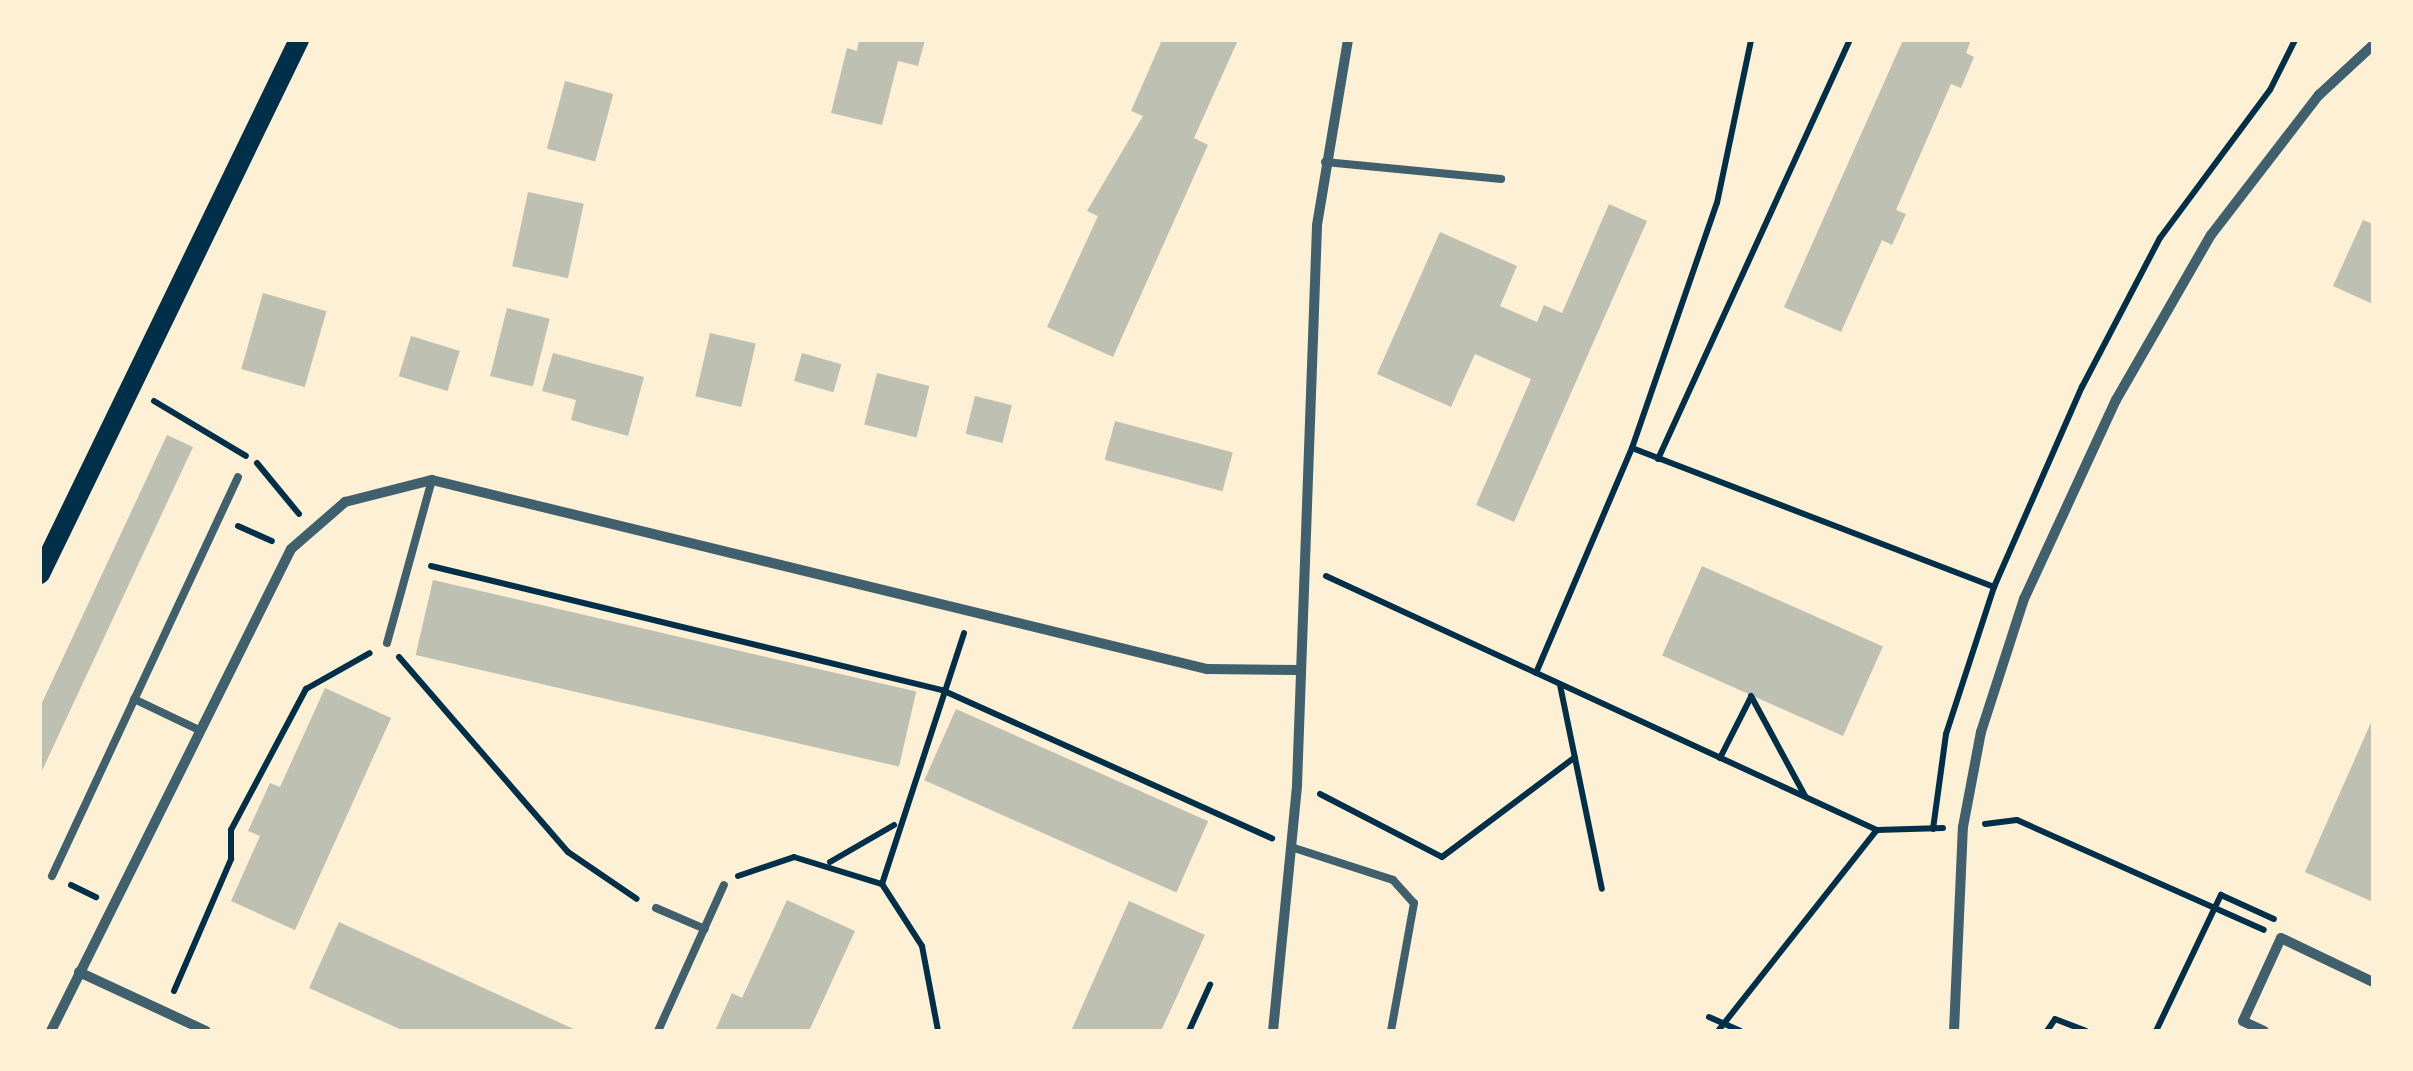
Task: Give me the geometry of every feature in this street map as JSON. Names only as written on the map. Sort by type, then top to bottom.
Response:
[{"type":"main road","points":[[40,574],[299,40]]},
{"type":"street","points":[[1273,1031],[1297,785],[1302,565],[1325,162],[1348,40]]},
{"type":"street","points":[[1954,1031],[1964,827],[1981,732],[2024,599],[2116,400],[2211,235],[2318,96],[2373,44]]},
{"type":"street","points":[[51,1031],[198,728],[291,549],[345,502],[432,480],[1207,670],[1298,670]]},
{"type":"street","points":[[2264,1031],[2243,1021],[2281,938],[2373,982]]},
{"type":"street","points":[[79,972],[206,1031]]},
{"type":"lane","points":[[1325,162],[1501,180]]},
{"type":"lane","points":[[52,876],[238,476]]},
{"type":"lane","points":[[386,643],[432,480]]},
{"type":"lane","points":[[134,699],[198,728]]},
{"type":"lane","points":[[1291,847],[1393,880],[1414,903],[1391,1031]]},
{"type":"lane","points":[[658,1031],[724,885]]},
{"type":"lane","points":[[656,908],[705,929]]},
{"type":"path","points":[[1536,673],[1632,448],[1717,203],[1751,40]]},
{"type":"path","points":[[1658,459],[1850,40]]},
{"type":"path","points":[[131,386],[266,469],[310,532]]},
{"type":"path","points":[[1632,448],[1994,587]]},
{"type":"path","points":[[218,518],[291,549]]},
{"type":"path","points":[[410,561],[942,690],[1291,847]]},
{"type":"path","points":[[1302,565],[1876,830],[1964,827]]},
{"type":"path","points":[[882,884],[895,824],[973,611]]},
{"type":"path","points":[[165,1012],[231,859],[231,830],[306,689],[386,643],[568,852],[656,908]]},
{"type":"path","points":[[1560,684],[1602,888]]},
{"type":"path","points":[[1720,758],[1751,696],[1806,797]]},
{"type":"path","points":[[1297,785],[1442,856],[1574,757]]},
{"type":"path","points":[[2017,820],[2260,928]]},
{"type":"path","points":[[830,862],[895,824]]},
{"type":"path","points":[[1720,1027],[1876,830]]},
{"type":"path","points":[[724,885],[750,867],[794,856],[830,862],[882,884],[922,946],[938,1031]]},
{"type":"path","points":[[52,876],[111,905]]},
{"type":"path","points":[[2156,1031],[2221,895],[2288,925]]},
{"type":"path","points":[[1190,1031],[1210,985]]},
{"type":"path","points":[[1709,1017],[1720,1027],[1740,1031]]},
{"type":"path","points":[[2047,1031],[2055,1019],[2086,1031]]},
{"type":"building","points":[[859,40],[925,40],[918,66],[898,61],[882,125],[831,113],[847,48],[857,51]]},
{"type":"building","points":[[1162,40],[1238,40],[1194,138],[1208,145],[1113,357],[1047,327],[1098,216],[1087,211],[1143,116],[1131,111]]},
{"type":"building","points":[[1903,40],[1971,40],[1966,53],[1974,57],[1961,88],[1951,84],[1896,210],[1906,214],[1892,245],[1882,240],[1841,332],[1784,307]]},
{"type":"building","points":[[565,81],[613,94],[595,162],[547,149]]},
{"type":"building","points":[[528,192],[584,204],[568,278],[512,266]]},
{"type":"building","points":[[1609,204],[1647,221],[1514,522],[1476,505],[1531,379],[1475,354],[1451,407],[1377,374],[1440,232],[1517,266],[1500,306],[1537,322],[1544,305],[1562,313]]},
{"type":"building","points":[[2363,220],[2373,224],[2373,304],[2333,286]]},
{"type":"building","points":[[263,293],[326,311],[305,387],[241,369]]},
{"type":"building","points":[[507,308],[550,319],[533,387],[490,376]]},
{"type":"building","points":[[710,333],[756,344],[741,407],[695,396]]},
{"type":"building","points":[[411,336],[460,351],[447,391],[399,376]]},
{"type":"building","points":[[553,353],[644,377],[628,436],[571,420],[576,400],[542,391]]},
{"type":"building","points":[[802,353],[841,364],[833,392],[794,381]]},
{"type":"building","points":[[877,373],[929,386],[917,437],[864,424]]},
{"type":"building","points":[[975,396],[1012,405],[1002,443],[966,434]]},
{"type":"building","points":[[1115,421],[1233,453],[1222,491],[1105,460]]},
{"type":"building","points":[[167,435],[193,447],[40,775],[40,707]]},
{"type":"building","points":[[1702,566],[1883,647],[1843,736],[1662,656]]},
{"type":"building","points":[[433,580],[916,692],[899,767],[416,655]]},
{"type":"building","points":[[325,688],[391,718],[295,930],[231,901],[260,836],[248,831],[270,783],[280,787]]},
{"type":"building","points":[[956,709],[1208,821],[1176,893],[924,780]]},
{"type":"building","points":[[2373,718],[2373,902],[2305,872]]},
{"type":"building","points":[[787,900],[855,931],[809,1031],[715,1031],[732,993],[742,998]]},
{"type":"building","points":[[1129,901],[1205,935],[1161,1031],[1071,1031]]},
{"type":"building","points":[[339,922],[578,1031],[404,1031],[309,988]]}]
